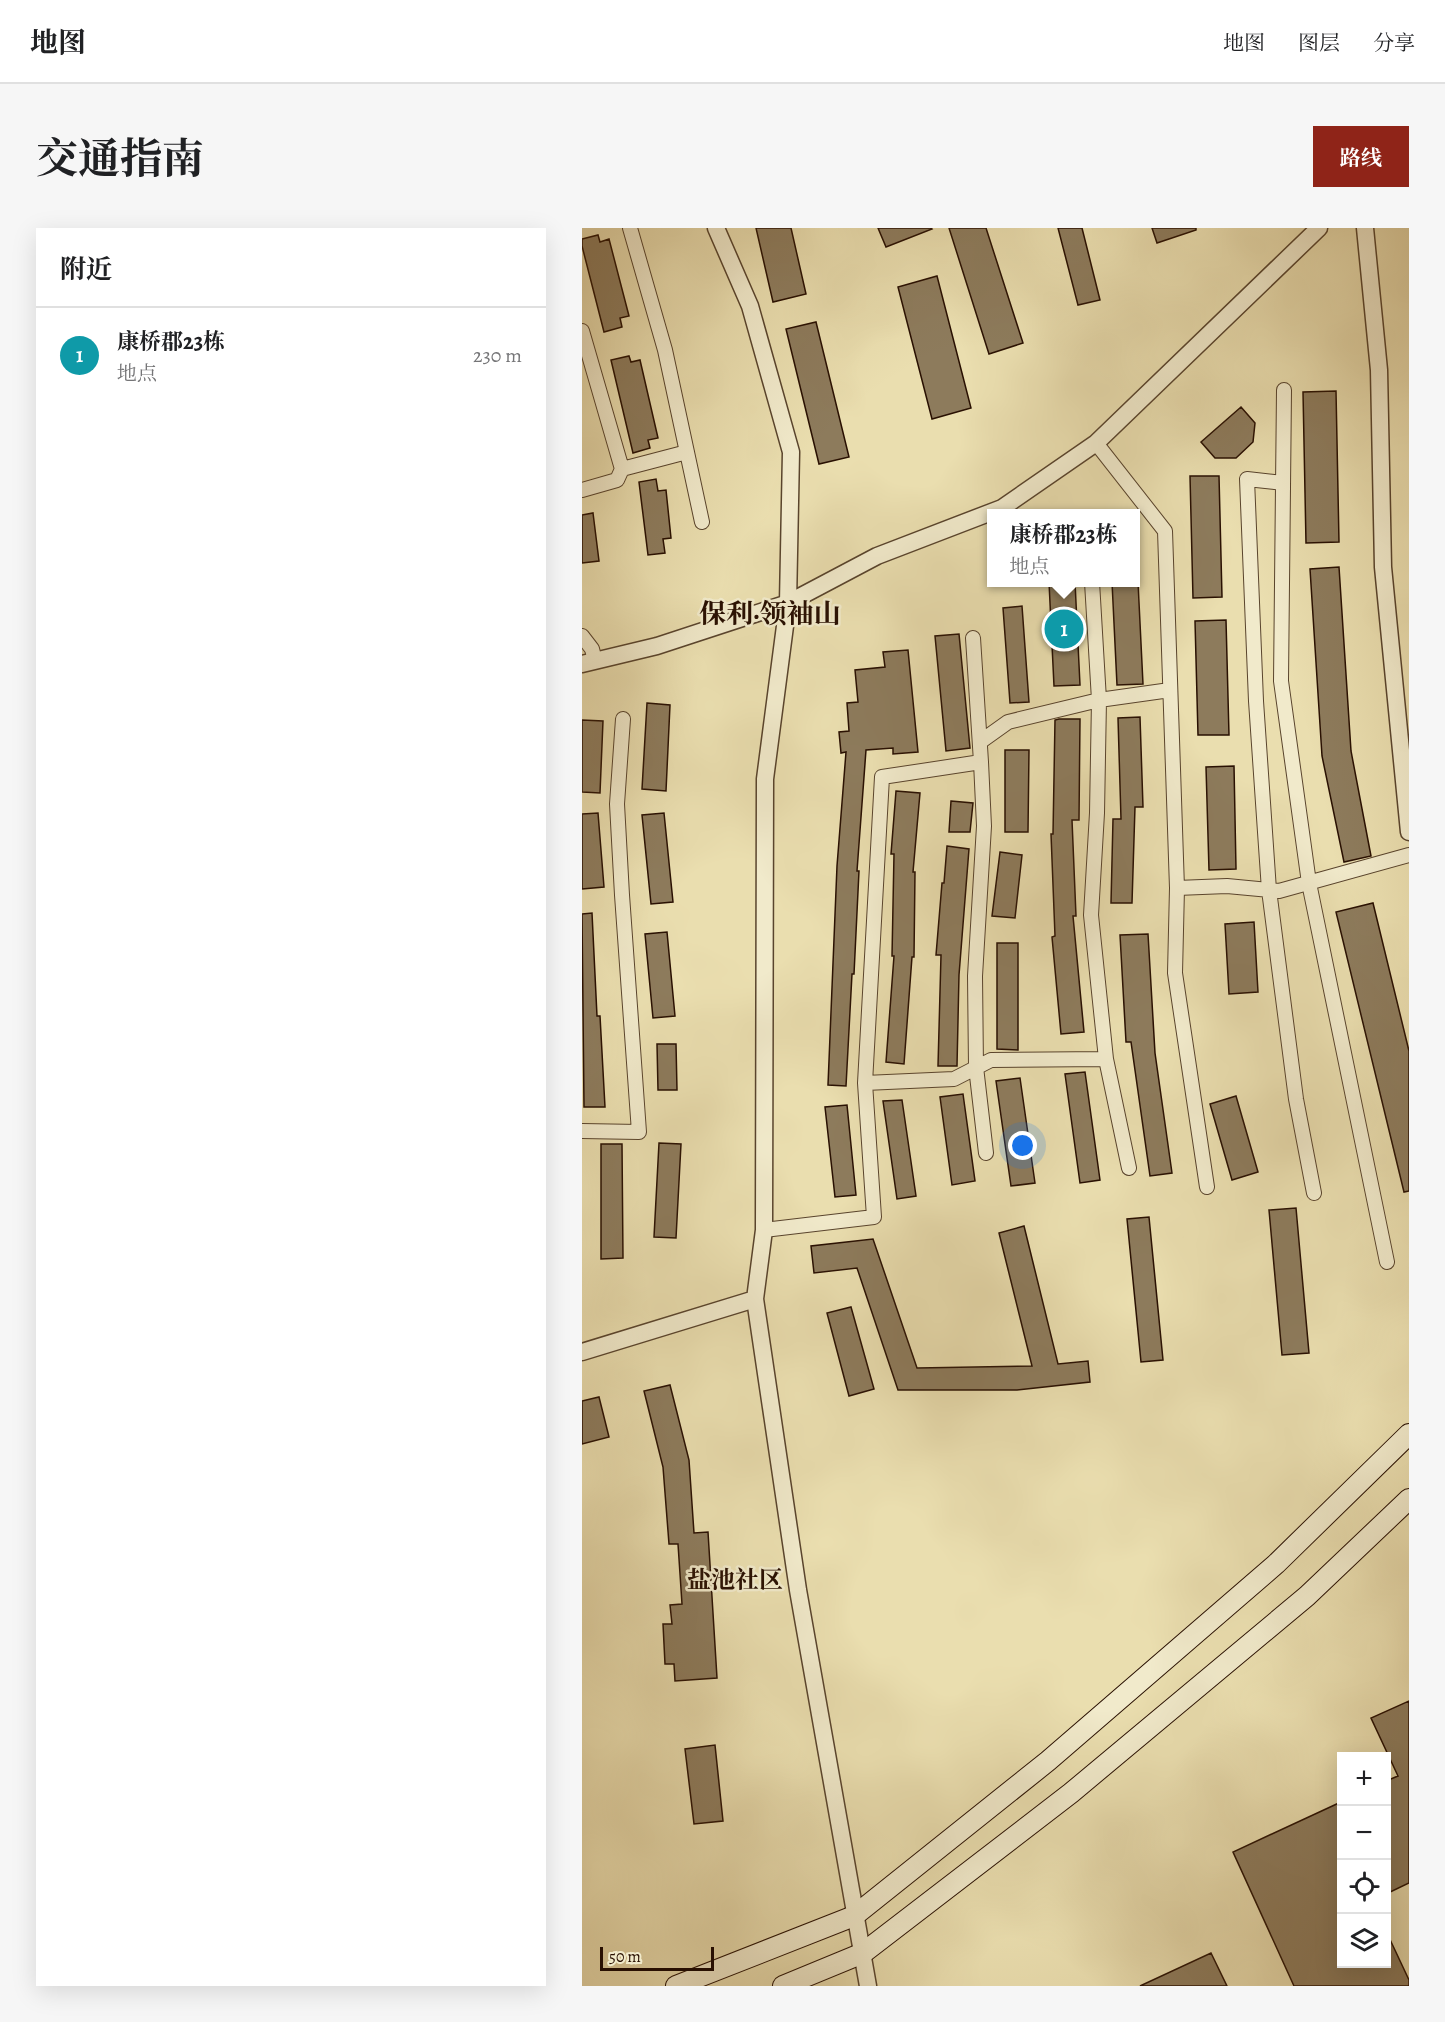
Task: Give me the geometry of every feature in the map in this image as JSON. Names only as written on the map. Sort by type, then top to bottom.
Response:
[{"type":"main road","points":[[676,1986],[854,1916],[1048,1761],[1276,1564],[1409,1434]]},
{"type":"main road","points":[[783,1986],[863,1953],[1071,1793],[1307,1596],[1409,1499]]},
{"type":"street","points":[[630,228],[665,350],[702,522]]},
{"type":"street","points":[[716,228],[750,306],[791,452],[789,603],[765,779],[764,1230],[755,1299],[798,1590],[868,1986]]},
{"type":"street","points":[[999,509],[1096,442],[1319,228]]},
{"type":"street","points":[[1365,228],[1379,370],[1383,567],[1409,832]]},
{"type":"street","points":[[582,331],[622,469],[617,480],[582,490]]},
{"type":"street","points":[[1284,390],[1281,681],[1309,883],[1387,1263]]},
{"type":"street","points":[[1096,442],[1165,531],[1178,888],[1175,973],[1207,1186]]},
{"type":"street","points":[[622,469],[687,452]]},
{"type":"street","points":[[1283,483],[1247,479],[1256,701],[1269,890],[1296,1099],[1314,1193]]},
{"type":"street","points":[[582,636],[592,649],[589,662],[657,646],[789,603],[877,556],[987,514]]},
{"type":"street","points":[[1092,587],[1099,700],[1097,813],[1091,915],[1106,1059],[1129,1168]]},
{"type":"street","points":[[973,638],[984,826],[975,976],[976,1067],[986,1153]]},
{"type":"street","points":[[980,742],[1008,722],[1099,700],[1170,690]]},
{"type":"street","points":[[582,1131],[639,1132],[622,907],[618,804],[623,719]]},
{"type":"street","points":[[764,1230],[874,1216],[865,1083],[882,777],[981,762]]},
{"type":"street","points":[[1178,888],[1227,886],[1279,891],[1409,855]]},
{"type":"street","points":[[865,1083],[954,1079],[991,1060],[1106,1059]]},
{"type":"street","points":[[582,1352],[755,1299]]},
{"type":"building","points":[[756,228],[791,228],[806,294],[773,302]]},
{"type":"building","points":[[878,228],[931,228],[932,229],[886,247]]},
{"type":"building","points":[[949,228],[986,228],[1023,343],[989,354]]},
{"type":"building","points":[[1058,228],[1082,228],[1100,300],[1078,305]]},
{"type":"building","points":[[1152,228],[1196,228],[1196,230],[1157,243]]},
{"type":"building","points":[[598,235],[600,242],[609,239],[629,316],[620,318],[622,327],[604,332],[582,246],[582,239]]},
{"type":"building","points":[[937,276],[971,408],[932,419],[898,287]]},
{"type":"building","points":[[816,322],[849,457],[819,464],[786,329]]},
{"type":"building","points":[[629,356],[631,362],[640,360],[658,438],[648,440],[650,448],[633,453],[611,360]]},
{"type":"building","points":[[1336,391],[1339,542],[1306,543],[1303,392]]},
{"type":"building","points":[[1241,407],[1255,423],[1253,442],[1236,458],[1215,458],[1201,442]]},
{"type":"building","points":[[1190,476],[1219,476],[1222,597],[1193,598]]},
{"type":"building","points":[[656,479],[658,491],[666,490],[671,538],[663,539],[665,553],[648,555],[639,482]]},
{"type":"building","points":[[593,513],[599,561],[582,563],[582,515]]},
{"type":"building","points":[[1339,567],[1351,751],[1371,856],[1344,862],[1322,756],[1310,569]]},
{"type":"building","points":[[1049,587],[1075,587],[1080,685],[1054,686]]},
{"type":"building","points":[[1112,587],[1138,587],[1143,684],[1117,685]]},
{"type":"building","points":[[1022,606],[1029,702],[1010,703],[1003,608]]},
{"type":"building","points":[[1226,620],[1229,735],[1198,735],[1195,621]]},
{"type":"building","points":[[959,634],[970,748],[946,751],[935,636]]},
{"type":"building","points":[[908,650],[918,752],[893,754],[893,748],[866,750],[846,1086],[828,1085],[837,866],[846,752],[841,753],[839,732],[849,731],[847,703],[858,702],[855,670],[885,667],[883,652]]},
{"type":"building","points":[[647,703],[670,705],[666,791],[642,789]]},
{"type":"building","points":[[1140,717],[1143,807],[1135,807],[1132,903],[1111,903],[1113,819],[1121,819],[1118,718]]},
{"type":"building","points":[[1080,719],[1079,820],[1072,820],[1076,916],[1073,916],[1084,1032],[1061,1034],[1052,937],[1055,936],[1051,834],[1053,834],[1055,720]]},
{"type":"building","points":[[582,720],[603,721],[600,793],[582,792]]},
{"type":"building","points":[[1005,750],[1029,750],[1028,832],[1005,832]]},
{"type":"building","points":[[1234,766],[1236,869],[1209,870],[1206,767]]},
{"type":"building","points":[[896,791],[920,793],[913,872],[915,872],[914,957],[912,957],[904,1064],[886,1062],[894,956],[892,956],[894,854],[891,854]]},
{"type":"building","points":[[951,801],[973,803],[970,832],[949,832]]},
{"type":"building","points":[[598,813],[604,887],[582,889],[582,814]]},
{"type":"building","points":[[664,813],[673,902],[651,904],[642,815]]},
{"type":"building","points":[[947,846],[969,849],[959,975],[957,1066],[938,1066],[941,955],[936,955]]},
{"type":"building","points":[[1000,852],[1022,855],[1015,918],[992,916]]},
{"type":"building","points":[[1373,903],[1409,1051],[1409,1191],[1404,1192],[1336,912]]},
{"type":"building","points":[[592,913],[597,1016],[600,1016],[605,1107],[584,1107],[582,914]]},
{"type":"building","points":[[1254,922],[1258,992],[1229,994],[1225,924]]},
{"type":"building","points":[[667,932],[675,1016],[653,1018],[645,934]]},
{"type":"building","points":[[1148,934],[1155,1053],[1172,1173],[1150,1176],[1131,1042],[1126,1042],[1120,935]]},
{"type":"building","points":[[997,943],[1018,943],[1018,1050],[997,1049]]},
{"type":"building","points":[[657,1044],[676,1044],[677,1090],[658,1090]]},
{"type":"building","points":[[1085,1072],[1100,1180],[1080,1183],[1065,1074]]},
{"type":"building","points":[[1020,1078],[1035,1183],[1011,1186],[996,1081]]},
{"type":"building","points":[[963,1094],[975,1181],[952,1185],[940,1097]]},
{"type":"building","points":[[1236,1096],[1258,1172],[1232,1180],[1210,1104]]},
{"type":"building","points":[[902,1100],[916,1196],[897,1199],[883,1101]]},
{"type":"building","points":[[847,1105],[856,1195],[835,1197],[825,1107]]},
{"type":"building","points":[[659,1143],[681,1144],[676,1238],[654,1237]]},
{"type":"building","points":[[601,1144],[622,1144],[623,1258],[601,1259]]},
{"type":"building","points":[[1296,1208],[1309,1353],[1282,1355],[1269,1210]]},
{"type":"building","points":[[1149,1217],[1163,1360],[1141,1362],[1127,1219]]},
{"type":"building","points":[[1024,1226],[1058,1364],[1088,1361],[1090,1382],[1017,1390],[898,1390],[857,1268],[814,1273],[811,1246],[873,1239],[917,1368],[1032,1366],[999,1233]]},
{"type":"building","points":[[851,1307],[874,1389],[849,1396],[827,1313]]},
{"type":"building","points":[[670,1385],[689,1460],[694,1533],[708,1532],[717,1678],[675,1681],[674,1664],[665,1664],[663,1624],[672,1624],[670,1605],[682,1604],[678,1544],[669,1544],[663,1467],[644,1391]]},
{"type":"building","points":[[599,1397],[609,1437],[582,1444],[582,1401]]},
{"type":"building","points":[[1409,1701],[1409,1883],[1391,1892],[1391,1779],[1398,1776],[1391,1761],[1391,1752],[1387,1752],[1371,1718]]},
{"type":"building","points":[[715,1745],[723,1821],[694,1824],[685,1749]]},
{"type":"building","points":[[1337,1804],[1337,1968],[1391,1968],[1391,1942],[1409,1980],[1409,1986],[1294,1986],[1233,1852]]},
{"type":"building","points":[[1211,1953],[1227,1986],[1140,1986]]},
{"type":"place","name":"康桥郡23栋","points":[[1064,629]]},
{"type":"district","name":"保利·领袖山","points":[[770,614]]},
{"type":"district","name":"盐池社区","points":[[735,1580]]}]
